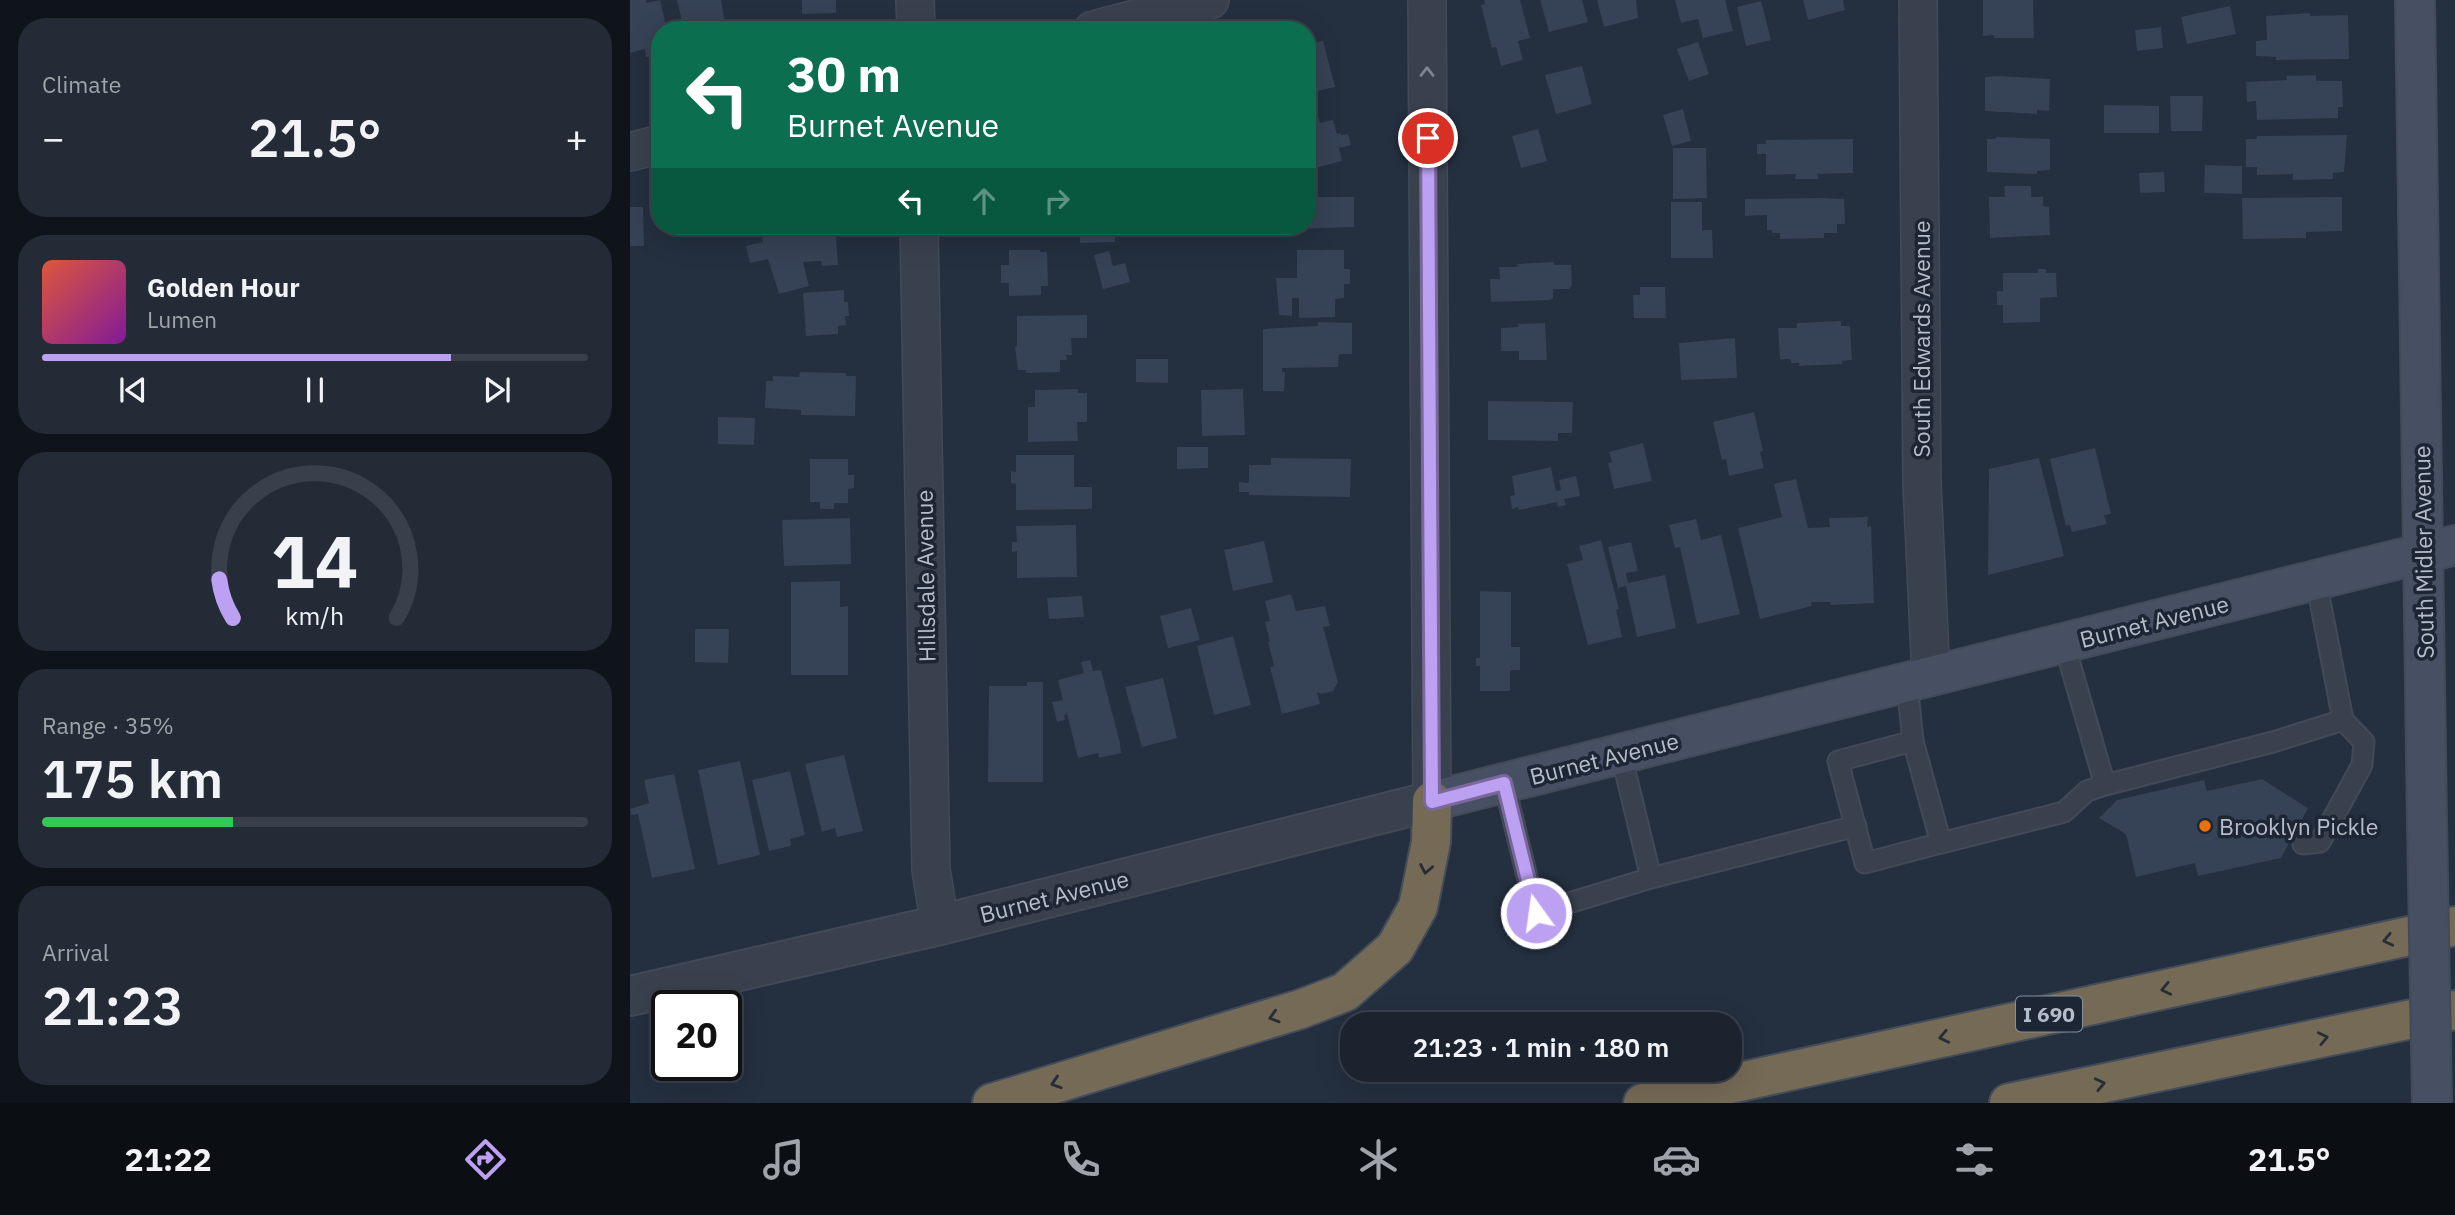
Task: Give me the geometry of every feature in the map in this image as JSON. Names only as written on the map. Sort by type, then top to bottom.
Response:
[{"type":"highway","points":[[992,1103],[1301,1009],[1345,992],[1395,948],[1418,908],[1431,842],[1432,802]]},
{"type":"highway","name":"I 690","points":[[1643,1103],[2455,926]]},
{"type":"highway","points":[[2009,1103],[2455,1010]]},
{"type":"main road","name":"South Midler Avenue","points":[[2415,0],[2439,550],[2427,823],[2432,1103]]},
{"type":"main road","name":"Burnet Avenue","points":[[1432,802],[2439,550]]},
{"type":"street","points":[[915,0],[916,21]]},
{"type":"street","points":[[1128,21],[1210,0]]},
{"type":"street","points":[[1427,0],[1432,802]]},
{"type":"street","name":"South Edwards Avenue","points":[[1918,0],[1922,483],[1919,680]]},
{"type":"street","points":[[630,152],[651,146]]},
{"type":"street","name":"Hillsdale Avenue","points":[[919,235],[930,870],[940,925]]},
{"type":"street","name":"Burnet Avenue","points":[[630,996],[940,925],[1432,802]]},
{"type":"lane","points":[[2303,844],[2320,842],[2362,765],[2364,742],[2343,720],[2316,580]]},
{"type":"lane","points":[[2064,643],[2105,785]]},
{"type":"lane","points":[[1919,680],[1913,741],[1941,843]]},
{"type":"lane","points":[[1913,741],[1838,761],[1865,863],[2064,811],[2087,791],[2105,785],[2273,742],[2343,720]]},
{"type":"lane","points":[[1621,754],[1651,878]]},
{"type":"lane","points":[[1504,783],[1536,913],[1651,878],[1856,826]]},
{"type":"building","points":[[630,0],[646,0],[646,3],[660,0],[665,21],[651,21],[651,56],[646,57],[645,49],[630,53]]},
{"type":"building","points":[[677,0],[721,0],[724,21],[682,21]]},
{"type":"building","points":[[802,0],[836,0],[836,13],[802,14]]},
{"type":"building","points":[[1484,0],[1520,0],[1530,38],[1518,41],[1523,60],[1501,66],[1496,47],[1492,48],[1481,5],[1485,4]]},
{"type":"building","points":[[1540,0],[1582,0],[1588,22],[1549,32]]},
{"type":"building","points":[[1597,0],[1636,0],[1638,18],[1604,27]]},
{"type":"building","points":[[1675,0],[1725,0],[1733,31],[1703,38],[1698,19],[1681,23]]},
{"type":"building","points":[[1803,0],[1843,0],[1845,10],[1808,20]]},
{"type":"building","points":[[1983,0],[2033,0],[2034,38],[1983,36]]},
{"type":"building","points":[[1761,1],[1771,40],[1746,46],[1737,7]]},
{"type":"building","points":[[2230,6],[2236,34],[2187,44],[2181,17]]},
{"type":"building","points":[[2310,13],[2310,16],[2348,15],[2349,59],[2276,60],[2276,57],[2256,56],[2256,41],[2267,40],[2266,16]]},
{"type":"building","points":[[2161,27],[2163,48],[2137,51],[2135,30]]},
{"type":"building","points":[[1323,41],[1335,87],[1316,91],[1316,43]]},
{"type":"building","points":[[1698,42],[1709,74],[1689,81],[1677,49]]},
{"type":"building","points":[[1582,66],[1592,104],[1556,114],[1545,75]]},
{"type":"building","points":[[2316,75],[2316,81],[2342,81],[2343,107],[2338,107],[2338,118],[2257,120],[2256,101],[2247,102],[2246,82]]},
{"type":"building","points":[[1985,77],[2050,79],[2049,111],[2037,110],[2037,114],[1985,111]]},
{"type":"building","points":[[2170,96],[2203,96],[2202,131],[2171,131]]},
{"type":"building","points":[[2104,105],[2159,106],[2159,133],[2104,133]]},
{"type":"building","points":[[1316,109],[1320,123],[1333,120],[1337,134],[1348,134],[1351,145],[1339,148],[1342,161],[1316,168]]},
{"type":"building","points":[[1683,109],[1691,141],[1672,146],[1663,115]]},
{"type":"building","points":[[1538,129],[1547,161],[1521,168],[1512,136]]},
{"type":"building","points":[[2347,135],[2344,172],[2333,173],[2333,179],[2293,180],[2293,174],[2257,175],[2257,167],[2246,167],[2246,139],[2257,139],[2257,136]]},
{"type":"building","points":[[1853,139],[1853,173],[1818,174],[1818,179],[1795,179],[1796,174],[1766,175],[1766,154],[1757,154],[1757,144],[1766,144],[1766,140]]},
{"type":"building","points":[[1987,139],[2050,139],[2050,170],[2037,171],[2037,174],[1987,172]]},
{"type":"building","points":[[1673,148],[1706,148],[1707,198],[1673,199]]},
{"type":"building","points":[[2205,165],[2242,166],[2242,194],[2204,193]]},
{"type":"building","points":[[2164,172],[2165,192],[2140,193],[2139,173]]},
{"type":"building","points":[[2004,186],[2031,186],[2031,197],[2043,197],[2043,206],[2049,207],[2050,235],[1990,238],[1989,197],[2005,197]]},
{"type":"building","points":[[1316,197],[1354,197],[1354,227],[1316,228]]},
{"type":"building","points":[[2342,197],[2342,231],[2306,232],[2306,238],[2243,239],[2242,198]]},
{"type":"building","points":[[1745,199],[1844,199],[1845,224],[1837,224],[1837,233],[1824,233],[1824,238],[1780,239],[1780,233],[1767,230],[1767,215],[1745,216]]},
{"type":"building","points":[[1671,202],[1702,202],[1702,230],[1712,230],[1713,258],[1671,258]]},
{"type":"building","points":[[630,207],[643,207],[644,246],[630,246]]},
{"type":"building","points":[[762,235],[836,235],[838,265],[822,266],[821,261],[803,262],[809,286],[779,294],[768,259],[750,263],[746,246],[763,242]]},
{"type":"building","points":[[1080,235],[1115,235],[1115,242],[1080,243]]},
{"type":"building","points":[[1009,250],[1047,252],[1048,286],[1041,286],[1041,295],[1009,296],[1009,283],[1001,283],[1001,265],[1009,265]]},
{"type":"building","points":[[1297,250],[1344,250],[1344,269],[1350,269],[1350,284],[1344,284],[1344,298],[1335,299],[1335,317],[1299,318],[1299,298],[1292,298],[1292,316],[1279,315],[1276,278],[1297,278]]},
{"type":"building","points":[[1109,251],[1113,266],[1125,263],[1130,282],[1103,289],[1094,255]]},
{"type":"building","points":[[1554,262],[1554,265],[1571,265],[1572,285],[1569,289],[1553,289],[1553,298],[1550,300],[1491,302],[1490,279],[1500,279],[1499,267]]},
{"type":"building","points":[[2038,269],[2046,269],[2046,273],[2056,273],[2057,297],[2040,298],[2040,322],[2003,323],[2003,305],[1997,305],[1997,291],[2003,291],[2003,273],[2038,273]]},
{"type":"building","points":[[1640,287],[1665,287],[1666,318],[1634,318],[1633,295],[1640,295]]},
{"type":"building","points":[[844,290],[844,302],[848,302],[849,316],[845,316],[846,325],[838,326],[838,334],[806,336],[803,293]]},
{"type":"building","points":[[1087,315],[1087,338],[1071,338],[1072,355],[1066,355],[1067,360],[1060,360],[1060,372],[1026,373],[1026,370],[1018,370],[1015,347],[1017,316]]},
{"type":"building","points":[[1841,321],[1841,326],[1850,326],[1852,360],[1842,361],[1842,364],[1799,366],[1799,363],[1791,363],[1790,359],[1780,359],[1778,328],[1797,328],[1797,323]]},
{"type":"building","points":[[1318,322],[1352,323],[1352,354],[1339,354],[1338,367],[1282,368],[1282,372],[1285,372],[1284,391],[1263,391],[1263,329],[1318,326]]},
{"type":"building","points":[[1545,323],[1547,360],[1519,360],[1519,351],[1501,351],[1501,328]]},
{"type":"building","points":[[1735,338],[1737,378],[1681,380],[1679,343]]},
{"type":"building","points":[[1136,359],[1168,359],[1168,383],[1136,382]]},
{"type":"building","points":[[800,372],[846,373],[846,376],[856,376],[855,416],[801,415],[801,410],[765,408],[766,381],[773,381],[773,376],[799,377]]},
{"type":"building","points":[[1078,389],[1078,393],[1087,393],[1087,422],[1077,422],[1078,441],[1028,442],[1028,407],[1035,407],[1035,390]]},
{"type":"building","points":[[1243,389],[1245,435],[1202,436],[1201,390]]},
{"type":"building","points":[[1488,401],[1573,402],[1572,433],[1558,433],[1558,441],[1488,440]]},
{"type":"building","points":[[1754,412],[1764,468],[1729,476],[1726,459],[1722,460],[1713,422]]},
{"type":"building","points":[[718,417],[755,418],[754,445],[718,444]]},
{"type":"building","points":[[1643,443],[1652,481],[1614,489],[1608,463],[1612,462],[1609,452]]},
{"type":"building","points":[[1177,447],[1208,447],[1208,468],[1177,469]]},
{"type":"building","points":[[2095,448],[2111,514],[2104,515],[2107,524],[2072,532],[2070,525],[2066,526],[2050,459]]},
{"type":"building","points":[[1016,455],[1074,455],[1074,487],[1092,487],[1092,509],[1016,510],[1016,484],[1011,483],[1011,471],[1016,472]]},
{"type":"building","points":[[1271,458],[1351,459],[1350,497],[1249,495],[1249,492],[1239,492],[1239,482],[1249,483],[1249,465],[1271,465]]},
{"type":"building","points":[[2039,458],[2064,556],[1988,575],[1989,469]]},
{"type":"building","points":[[810,459],[848,459],[848,475],[854,475],[854,488],[848,489],[848,503],[834,503],[834,509],[820,509],[820,502],[810,502]]},
{"type":"building","points":[[1551,467],[1556,491],[1561,490],[1559,480],[1576,476],[1580,496],[1564,499],[1566,505],[1558,507],[1557,502],[1512,509],[1510,496],[1515,495],[1512,476]]},
{"type":"building","points":[[1796,479],[1808,528],[1830,527],[1829,518],[1868,517],[1867,527],[1871,526],[1874,603],[1830,605],[1831,602],[1811,602],[1812,606],[1760,619],[1738,528],[1782,517],[1774,484]]},
{"type":"building","points":[[850,518],[851,564],[784,566],[782,520]]},
{"type":"building","points":[[1696,519],[1701,540],[1721,535],[1740,614],[1697,624],[1680,547],[1675,548],[1669,525]]},
{"type":"building","points":[[1076,525],[1077,577],[1017,578],[1017,551],[1012,552],[1012,542],[1017,542],[1016,526]]},
{"type":"building","points":[[1601,540],[1619,609],[1616,610],[1622,637],[1588,645],[1567,564],[1583,560],[1579,546]]},
{"type":"building","points":[[1264,541],[1273,582],[1233,591],[1224,550]]},
{"type":"building","points":[[1631,542],[1638,571],[1626,573],[1628,583],[1665,575],[1676,628],[1637,637],[1626,586],[1618,588],[1608,547]]},
{"type":"building","points":[[840,581],[840,607],[848,606],[848,675],[791,675],[791,582]]},
{"type":"building","points":[[1480,591],[1511,592],[1511,647],[1520,647],[1520,670],[1510,670],[1510,691],[1480,691],[1480,666],[1476,666],[1476,658],[1480,658]]},
{"type":"building","points":[[1291,594],[1296,611],[1325,606],[1330,626],[1323,627],[1338,682],[1333,691],[1321,694],[1317,692],[1320,704],[1282,714],[1270,667],[1274,666],[1265,622],[1270,621],[1265,601]]},
{"type":"building","points":[[1082,596],[1084,617],[1049,619],[1047,598]]},
{"type":"building","points":[[1191,608],[1200,640],[1168,648],[1160,616]]},
{"type":"building","points":[[695,629],[729,629],[728,663],[695,662]]},
{"type":"building","points":[[1233,636],[1251,705],[1214,715],[1197,646]]},
{"type":"building","points":[[1090,660],[1093,671],[1101,670],[1121,753],[1099,758],[1098,753],[1078,758],[1067,714],[1064,715],[1065,720],[1057,722],[1052,702],[1063,700],[1058,680],[1084,673],[1081,662]]},
{"type":"building","points":[[1163,678],[1177,738],[1142,747],[1125,687]]},
{"type":"building","points":[[1027,682],[1043,682],[1043,782],[988,782],[989,686],[1027,686]]},
{"type":"building","points":[[844,755],[863,831],[837,837],[835,828],[822,832],[805,764]]},
{"type":"building","points":[[740,761],[760,855],[718,865],[698,770]]},
{"type":"building","points":[[790,771],[805,835],[790,839],[791,846],[769,851],[752,780]]},
{"type":"building","points":[[674,774],[695,869],[652,878],[638,814],[631,815],[630,809],[649,803],[644,780]]},
{"type":"building","name":"Brooklyn Pickle","points":[[2262,779],[2308,808],[2281,858],[2198,876],[2195,863],[2136,877],[2126,834],[2099,818],[2117,800],[2204,780],[2207,791]]},
{"type":"place","name":"Brooklyn Pickle","points":[[2205,826]]},
{"type":"route","points":[[1428,138],[1432,802],[1504,783],[1536,913]]}]
